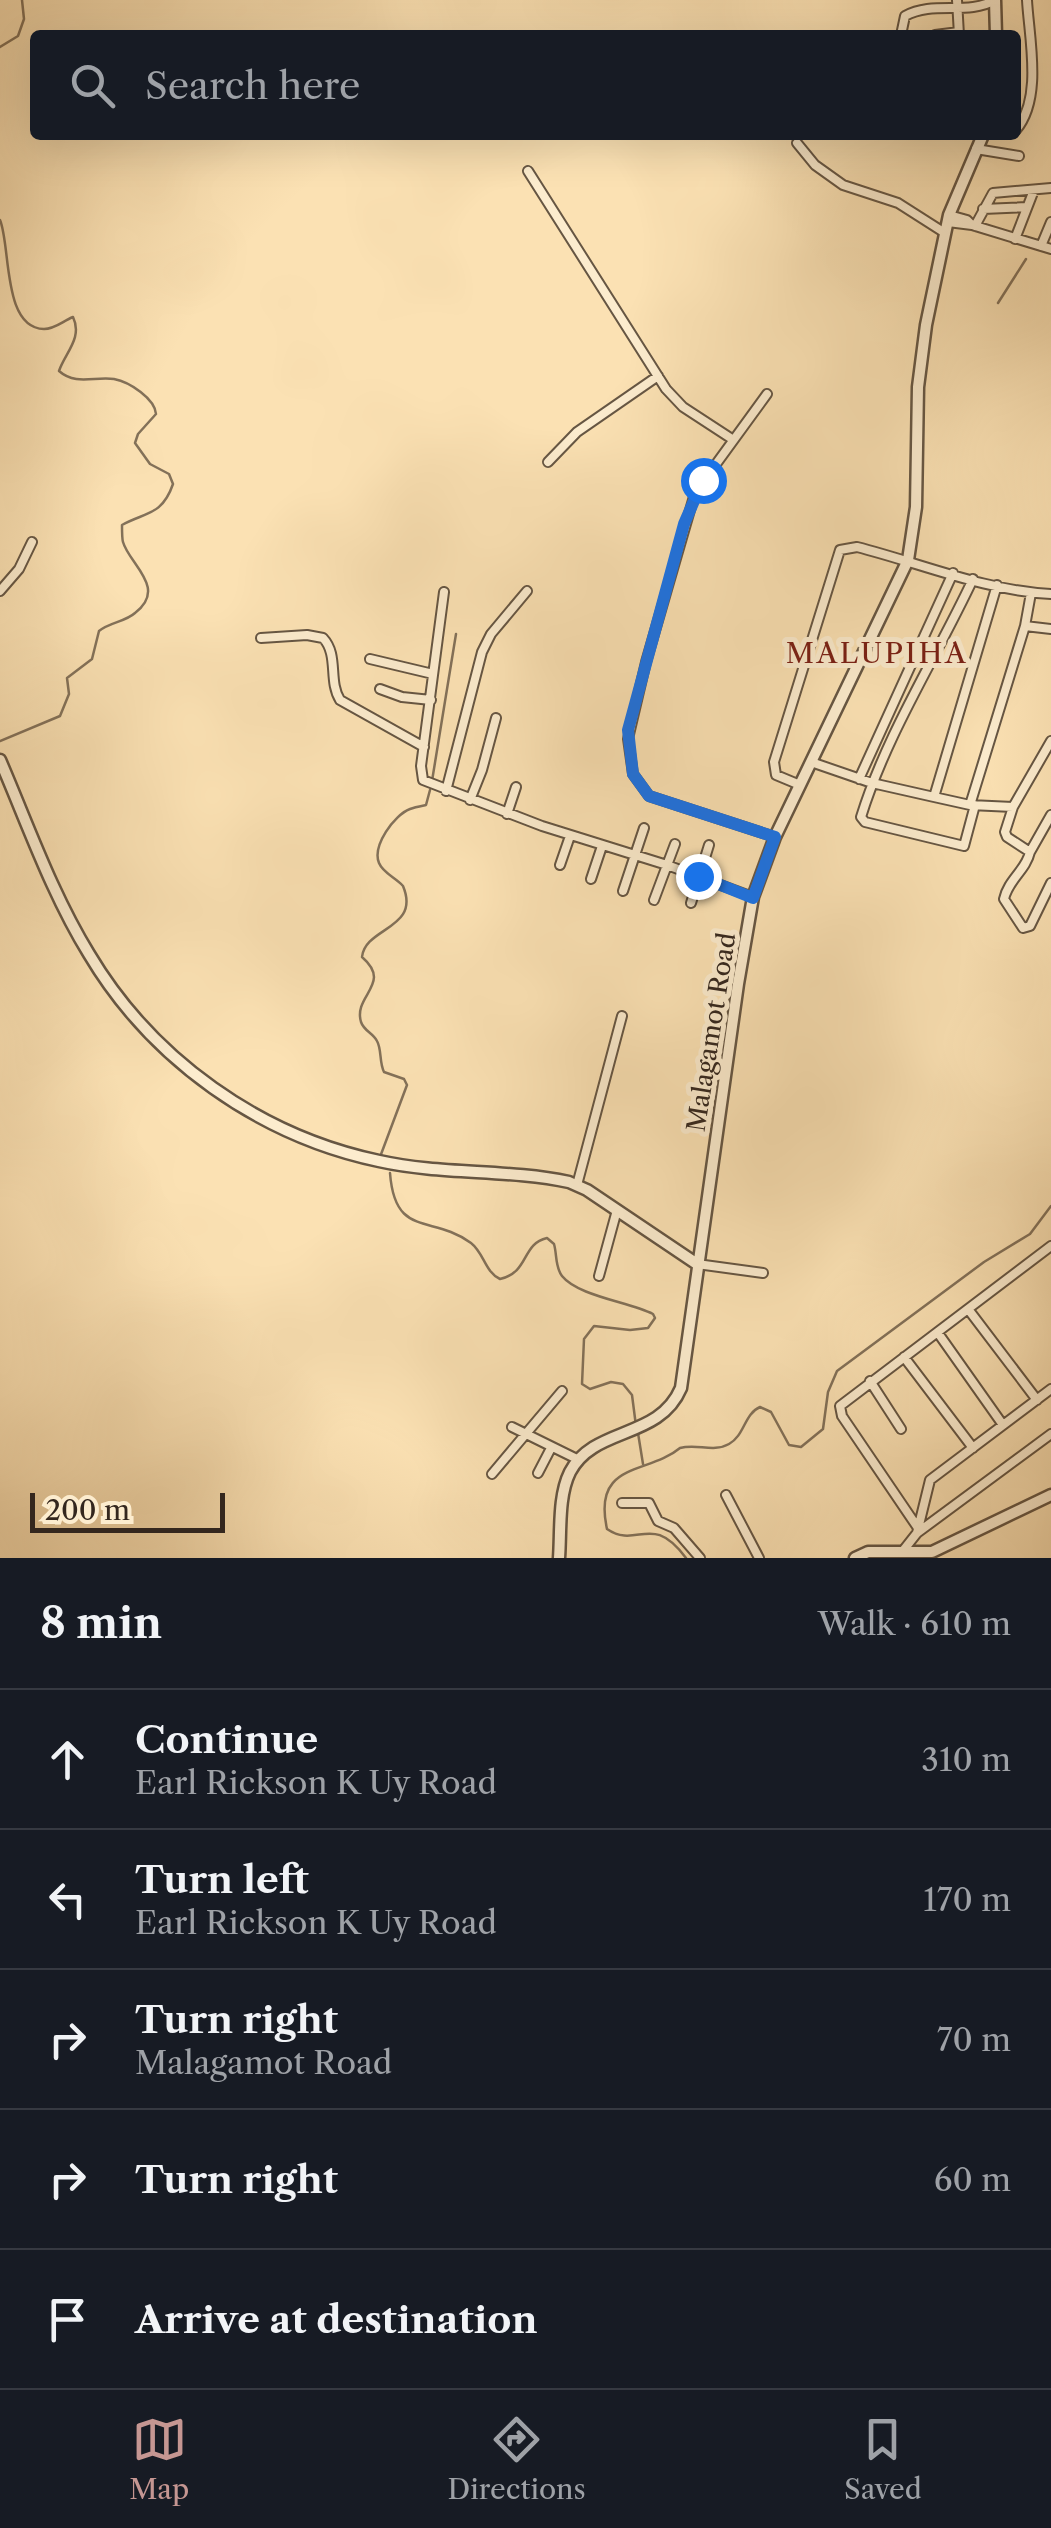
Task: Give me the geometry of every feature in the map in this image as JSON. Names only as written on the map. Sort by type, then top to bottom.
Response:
[{"type":"street","points":[[902,30],[905,16],[927,2],[981,5],[995,0],[996,30]]},
{"type":"street","points":[[1021,122],[1031,83],[1028,0]]},
{"type":"street","points":[[959,1],[959,30]]},
{"type":"street","name":"Malagamot Road","points":[[579,1460],[601,1443],[649,1424],[674,1402],[683,1380],[696,1264],[753,898],[775,837],[908,560],[916,507],[922,351],[947,223],[980,140]]},
{"type":"street","points":[[797,143],[815,165],[842,185],[947,223],[974,226],[1046,248],[1051,222]]},
{"type":"street","points":[[976,149],[1019,156]]},
{"type":"street","points":[[528,172],[658,376],[684,407],[732,439]]},
{"type":"street","points":[[974,226],[993,193],[1051,188]]},
{"type":"street","points":[[1015,239],[1034,190]]},
{"type":"street","points":[[983,208],[1027,207]]},
{"type":"street","points":[[548,462],[578,432],[658,376]]},
{"type":"street","points":[[767,394],[695,493],[630,720],[629,759],[636,782],[649,796],[775,837]]},
{"type":"street","points":[[0,592],[19,569],[32,542]]},
{"type":"street","points":[[800,785],[776,775],[774,762],[840,550],[857,547],[973,580],[1051,594]]},
{"type":"street","points":[[858,778],[953,573]]},
{"type":"street","points":[[973,580],[919,681],[872,783],[862,821],[964,846],[1031,593]]},
{"type":"street","points":[[934,797],[997,585]]},
{"type":"street","points":[[446,792],[482,652],[491,634],[527,591]]},
{"type":"street","points":[[444,592],[423,780],[507,814],[667,865],[753,898]]},
{"type":"street","points":[[1025,626],[1051,629]]},
{"type":"street","points":[[261,638],[323,638],[332,652],[334,689],[340,700],[424,747]]},
{"type":"street","points":[[370,659],[434,674]]},
{"type":"street","points":[[380,689],[430,700]]},
{"type":"street","points":[[470,800],[496,718]]},
{"type":"street","points":[[1030,852],[1006,835],[1013,807],[1051,740]]},
{"type":"street","points":[[0,760],[90,958],[152,1038],[243,1109],[286,1132],[380,1162],[546,1178],[577,1185],[696,1264],[763,1273]]},
{"type":"street","points":[[811,762],[872,783],[934,797],[972,805],[1013,807]]},
{"type":"street","points":[[507,814],[516,788]]},
{"type":"street","points":[[1051,816],[1004,899],[1023,928],[1030,926],[1051,883]]},
{"type":"street","points":[[623,891],[644,828]]},
{"type":"street","points":[[560,865],[570,836]]},
{"type":"street","points":[[654,900],[675,844]]},
{"type":"street","points":[[591,880],[602,846]]},
{"type":"street","points":[[691,903],[709,846]]},
{"type":"street","points":[[577,1185],[622,1016]]},
{"type":"street","points":[[599,1276],[617,1210]]},
{"type":"street","points":[[918,1531],[840,1414],[844,1401],[1051,1246]]},
{"type":"street","points":[[968,1310],[1037,1400]]},
{"type":"street","points":[[938,1333],[1003,1426]]},
{"type":"street","points":[[904,1356],[973,1448]]},
{"type":"street","points":[[870,1381],[901,1429]]},
{"type":"street","points":[[492,1474],[562,1390]]},
{"type":"street","points":[[918,1531],[930,1480],[1051,1390]]},
{"type":"street","points":[[512,1427],[579,1460],[570,1472],[564,1492],[559,1558]]},
{"type":"street","points":[[902,1552],[918,1531],[1051,1434]]},
{"type":"street","points":[[538,1473],[550,1448]]},
{"type":"street","points":[[726,1495],[760,1558]]},
{"type":"street","points":[[855,1558],[868,1552],[916,1556],[932,1552],[1051,1496]]},
{"type":"street","points":[[622,1503],[649,1503],[658,1520],[674,1528],[700,1558]]},
{"type":"waterway","points":[[0,47],[18,36],[24,19],[22,0]]},
{"type":"waterway","points":[[0,220],[10,284],[21,315],[31,325],[44,329],[73,317],[75,339],[59,371],[65,376],[120,381],[146,397],[156,414],[135,443],[150,464],[169,474],[173,484],[158,508],[122,525],[123,542],[147,585],[144,604],[131,616],[99,631],[92,659],[67,678],[69,694],[60,716],[0,741]]},
{"type":"waterway","points":[[998,303],[1026,259]]},
{"type":"waterway","points":[[432,781],[456,634]]},
{"type":"waterway","points":[[380,1157],[407,1085],[404,1079],[384,1072],[377,1041],[361,1022],[362,1004],[374,975],[362,957],[372,939],[399,919],[407,900],[403,886],[379,863],[382,840],[404,812],[426,805],[430,790]]},
{"type":"waterway","points":[[390,1173],[393,1194],[408,1217],[471,1243],[500,1279],[516,1270],[533,1246],[547,1238],[554,1244],[562,1276],[570,1283],[653,1314],[655,1318],[648,1328],[594,1326],[584,1339],[582,1384],[590,1389],[611,1382],[623,1384],[632,1395],[636,1426]]},
{"type":"waterway","points":[[686,1558],[663,1537],[628,1536],[607,1529],[605,1507],[615,1481],[680,1448],[717,1448],[729,1444],[760,1407],[771,1412],[789,1445],[801,1447],[823,1429],[828,1392],[837,1371],[984,1262],[1030,1234],[1051,1206]]},
{"type":"waterway","points":[[638,1433],[643,1464]]},
{"type":"district","name":"MALUPIHA","points":[[877,653]]},
{"type":"route","points":[[698,876],[753,898],[775,837],[649,796],[638,786],[630,767],[630,720],[684,524],[703,480]]}]
